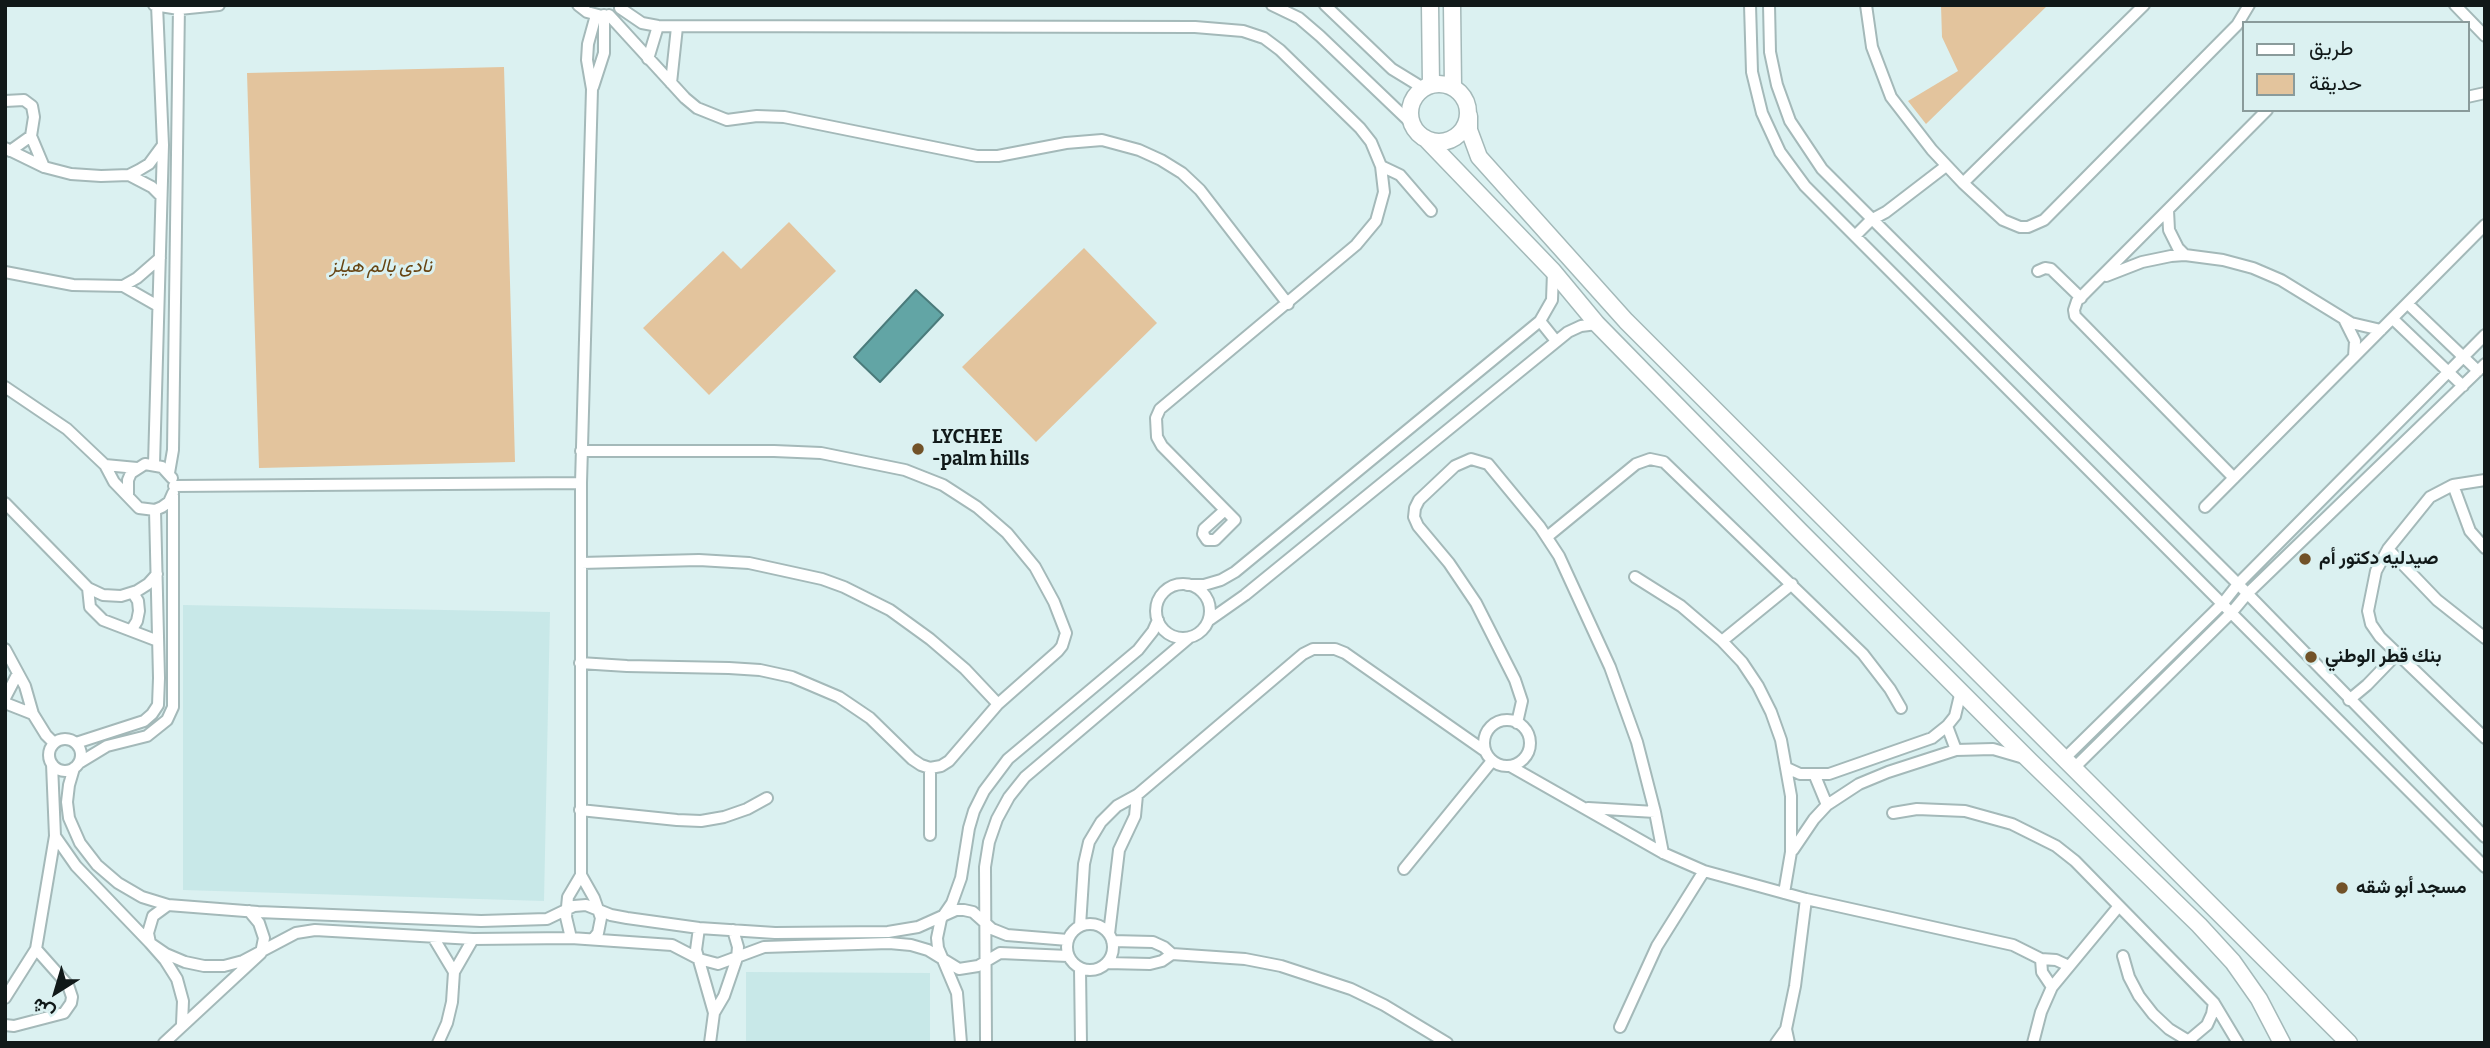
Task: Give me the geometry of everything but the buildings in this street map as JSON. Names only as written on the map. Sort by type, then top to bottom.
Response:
[{"type":"street","points":[[154,464],[163,145],[156,6],[219,5]]},
{"type":"street","points":[[578,5],[587,12],[603,15],[697,108],[727,120],[757,116],[784,117],[977,156],[998,156],[1066,143],[1102,140],[1139,150],[1182,173],[1200,190],[1288,304]]},
{"type":"street","points":[[1272,5],[1299,18],[1412,124],[1553,272],[1597,324],[2030,761],[2199,925],[2233,962],[2259,999],[2282,1043]]},
{"type":"street","points":[[1325,5],[1392,69],[1427,86],[1446,84],[1466,99],[1469,131],[1479,157],[1626,321],[2348,1043]]},
{"type":"street","points":[[1412,124],[1410,117],[1413,100],[1427,86],[1430,5]]},
{"type":"street","points":[[1452,5],[1453,87]]},
{"type":"street","points":[[1750,5],[1752,72],[1756,93],[1770,133],[1805,186],[2485,867]]},
{"type":"street","points":[[1769,5],[1773,69],[1790,121],[1822,169],[2238,584],[2485,837]]},
{"type":"street","points":[[1866,5],[1872,47],[1891,97],[1946,166],[1963,183],[2011,225],[2028,227],[2037,224],[2228,34],[2249,5]]},
{"type":"street","points":[[1963,183],[2144,5]]},
{"type":"street","points":[[2455,5],[2485,36]]},
{"type":"street","points":[[52,764],[63,771],[107,746],[147,736],[167,720],[173,707],[173,490],[169,473],[173,450],[179,7]]},
{"type":"street","points":[[593,939],[601,926],[599,910],[581,875],[581,451],[592,89],[587,64],[588,44],[603,15],[621,7],[642,23],[677,27],[1195,27],[1243,31],[1264,38],[1280,50],[1360,128],[1377,152],[1384,192],[1376,221],[1367,234],[1288,304],[1160,409],[1156,418],[1157,437],[1162,446],[1225,510]]},
{"type":"street","points":[[592,89],[604,53],[603,15]]},
{"type":"street","points":[[648,59],[658,26]]},
{"type":"street","points":[[671,83],[677,27]]},
{"type":"street","points":[[5,101],[24,100],[32,106],[34,117],[31,135],[44,167]]},
{"type":"street","points":[[2234,478],[2075,316],[2075,305],[2265,112]]},
{"type":"street","points":[[1425,138],[1449,141],[1462,131],[1469,116]]},
{"type":"street","points":[[8,150],[31,135]]},
{"type":"street","points":[[8,150],[44,167],[71,174],[101,176],[129,175],[149,164],[163,145]]},
{"type":"street","points":[[1381,166],[1400,175],[1431,211]]},
{"type":"street","points":[[1855,236],[1871,220],[1886,212],[1946,166]]},
{"type":"street","points":[[129,175],[152,187],[161,197]]},
{"type":"street","points":[[2168,209],[2169,230],[2178,248],[2185,255]]},
{"type":"street","points":[[2206,507],[2485,225]]},
{"type":"street","points":[[2100,278],[2142,262],[2185,255],[2223,260],[2267,274],[2295,287],[2344,320],[2358,326],[2381,330]]},
{"type":"street","points":[[123,286],[149,269],[160,258]]},
{"type":"street","points":[[2038,271],[2051,269],[2081,298]]},
{"type":"street","points":[[5,272],[73,285],[123,286],[158,306]]},
{"type":"street","points":[[961,1043],[957,993],[942,959],[937,938],[941,919],[952,904],[961,878],[974,811],[996,773],[1024,745],[1138,650],[1153,631],[1157,620],[1157,604],[1173,586],[1204,585],[1235,572],[1540,321],[1552,300],[1553,272]]},
{"type":"street","points":[[2068,764],[2232,612],[2247,594],[2481,368],[2463,357],[2409,303]]},
{"type":"street","points":[[2393,318],[2463,386]]},
{"type":"street","points":[[2344,320],[2355,341],[2354,357]]},
{"type":"street","points":[[1540,321],[1556,341]]},
{"type":"street","points":[[986,1043],[985,867],[989,842],[998,819],[1009,797],[1025,777],[1190,637],[1198,634],[1208,621],[1239,600],[1556,341],[1581,326],[1597,324]]},
{"type":"street","points":[[2068,764],[2224,603],[2238,584],[2485,335]]},
{"type":"street","points":[[5,387],[67,429],[105,465],[114,482],[139,508],[155,510],[169,502],[173,490]]},
{"type":"street","points":[[1385,449],[1400,469]]},
{"type":"street","points":[[580,663],[760,670],[792,677],[839,697],[870,718],[912,759],[930,768],[950,761],[998,704],[1058,652],[1065,640],[1064,626],[1055,602],[1035,567],[1007,533],[977,507],[954,492],[905,470],[821,453],[734,450],[581,451]]},
{"type":"street","points":[[1547,537],[1636,464],[1650,458],[1657,459],[1670,467],[1863,654],[1890,688],[1901,708]]},
{"type":"street","points":[[1517,723],[1522,702],[1516,680],[1476,603],[1449,563],[1418,526],[1415,517],[1419,500],[1462,461],[1480,460],[1488,464],[1547,537],[1559,556],[1610,667],[1637,743],[1663,853]]},
{"type":"street","points":[[105,465],[137,468],[154,464],[169,473]]},
{"type":"street","points":[[128,496],[128,480],[137,468]]},
{"type":"street","points":[[2484,735],[2396,655],[2371,624],[2368,611],[2376,571],[2388,549],[2430,498],[2453,485],[2485,480]]},
{"type":"street","points":[[173,490],[581,483]]},
{"type":"street","points":[[2453,485],[2470,530],[2485,548]]},
{"type":"street","points":[[5,503],[88,588],[103,595],[121,596],[148,584],[156,574]]},
{"type":"street","points":[[76,743],[144,721],[158,705],[155,510]]},
{"type":"street","points":[[2388,549],[2437,600],[2485,638]]},
{"type":"street","points":[[580,563],[699,560],[750,563],[822,579],[890,610],[965,669],[998,704]]},
{"type":"street","points":[[1634,577],[1681,606],[1722,641],[1742,662],[1758,686],[1774,722],[1787,768],[1792,805],[1791,852],[1784,893]]},
{"type":"street","points":[[1187,584],[1206,597],[1209,605],[1208,621]]},
{"type":"street","points":[[1722,641],[1792,584]]},
{"type":"street","points":[[88,588],[88,598],[96,614],[112,624],[132,629],[158,641]]},
{"type":"street","points":[[132,593],[138,601],[139,611],[132,629]]},
{"type":"street","points":[[1157,620],[1161,627],[1174,637],[1190,637]]},
{"type":"street","points":[[1918,649],[1937,631]]},
{"type":"street","points":[[1080,926],[1084,864],[1089,842],[1101,822],[1117,806],[1137,795],[1303,654],[1324,647],[1345,653],[1489,756],[1663,853],[1704,871],[1806,899],[2013,945],[2041,958],[2069,965]]},
{"type":"street","points":[[5,649],[30,700],[33,714],[54,743]]},
{"type":"street","points":[[2349,700],[2396,655]]},
{"type":"street","points":[[18,673],[5,701],[33,714]]},
{"type":"street","points":[[1787,768],[1800,774],[1829,774],[1923,742],[1947,726],[1955,716],[1961,691]]},
{"type":"street","points":[[1489,756],[1484,739],[1489,728],[1505,720],[1517,723],[1529,738],[1528,750],[1521,761],[1510,766]]},
{"type":"street","points":[[1947,726],[1956,750]]},
{"type":"street","points":[[5,998],[36,950],[55,836],[49,751],[54,743],[67,739],[76,743],[81,752],[69,785],[67,802],[69,818],[80,843],[97,865],[118,883],[142,897],[168,905],[481,921],[547,919],[579,905],[627,918],[699,928],[775,933],[888,932],[918,928],[956,910],[964,910],[973,912],[985,923],[1007,935],[1068,940]]},
{"type":"street","points":[[1923,742],[1928,758]]},
{"type":"street","points":[[1906,748],[1912,764]]},
{"type":"street","points":[[1791,852],[1827,805],[1859,784],[1956,750],[1993,749],[2030,761]]},
{"type":"street","points":[[1404,869],[1489,756]]},
{"type":"street","points":[[930,768],[930,835]]},
{"type":"street","points":[[1815,776],[1827,805]]},
{"type":"street","points":[[2425,807],[2439,790]]},
{"type":"street","points":[[1107,963],[1112,953],[1110,937],[1119,850],[1135,816],[1137,795]]},
{"type":"street","points":[[580,810],[701,821],[747,809],[767,798]]},
{"type":"street","points":[[1583,808],[1655,812]]},
{"type":"street","points":[[1893,813],[1941,809],[1989,816],[2035,834],[2075,861],[2214,1003],[2238,1043]]},
{"type":"street","points":[[55,836],[84,876],[150,943],[177,979],[183,1001],[182,1024]]},
{"type":"street","points":[[1620,1027],[1657,946],[1704,871]]},
{"type":"street","points":[[571,938],[568,897],[581,875]]},
{"type":"street","points":[[1776,1043],[1786,1028],[1796,986],[1806,899]]},
{"type":"street","points":[[150,943],[149,924],[153,916],[168,905]]},
{"type":"street","points":[[2033,1043],[2040,1012],[2052,987],[2119,906]]},
{"type":"street","points":[[249,911],[259,923],[264,938],[261,953]]},
{"type":"street","points":[[1172,954],[1162,961],[1150,964],[1107,963],[1092,971],[1080,969],[1068,956],[1068,940],[1080,926],[1096,925],[1110,937],[1153,943],[1172,954],[1245,959],[1316,976],[1384,1005],[1447,1043]]},
{"type":"street","points":[[699,928],[696,950],[714,1013]]},
{"type":"street","points":[[164,1043],[269,946],[296,933],[315,930],[473,939],[571,938],[671,945],[699,959],[718,964],[764,947],[889,943],[928,950],[950,965],[968,969],[1000,953],[1068,956]]},
{"type":"street","points":[[710,1043],[714,1013],[724,996],[737,958],[738,947],[733,930]]},
{"type":"street","points":[[433,937],[454,972]]},
{"type":"street","points":[[1038,938],[1038,954]]},
{"type":"street","points":[[438,1043],[452,1002],[454,972],[473,939]]},
{"type":"street","points":[[150,943],[176,958],[204,966],[234,964],[261,953]]},
{"type":"street","points":[[5,1025],[14,1026],[58,1015],[68,1009],[71,1003],[71,990],[68,985],[36,950]]},
{"type":"street","points":[[2123,956],[2129,977],[2146,1005],[2169,1028],[2190,1042],[2207,1025],[2214,1003]]},
{"type":"street","points":[[2041,958],[2042,972],[2052,987]]},
{"type":"street","points":[[1080,969],[1082,1043]]},
{"type":"street","points":[[1786,1028],[1789,1043]]},
{"type":"shaded area","points":[[183,605],[550,612],[544,901],[183,890]]},
{"type":"shaded area","points":[[746,972],[930,973],[930,1043],[746,1043]]},
{"type":"green space","points":[[1941,5],[2048,5],[1926,124],[1908,101],[1958,71],[1942,37]]},
{"type":"green space","name":"نادى بالم هيلز","points":[[504,67],[515,462],[259,468],[247,73]]},
{"type":"green space","points":[[789,222],[836,271],[709,395],[643,328],[723,251],[741,269]]},
{"type":"green space","points":[[1084,248],[1157,323],[1036,442],[962,367]]},
{"type":"water","points":[[916,290],[943,315],[880,382],[854,357]]},
{"type":"place","name":"LYCHEE -palm hills","points":[[918,449]]},
{"type":"place","name":"صيدليه دكتور أم","points":[[2305,559]]},
{"type":"place","name":"بنك قطر الوطني","points":[[2311,657]]},
{"type":"place","name":"مسجد أبو شقه","points":[[2342,888]]}]
